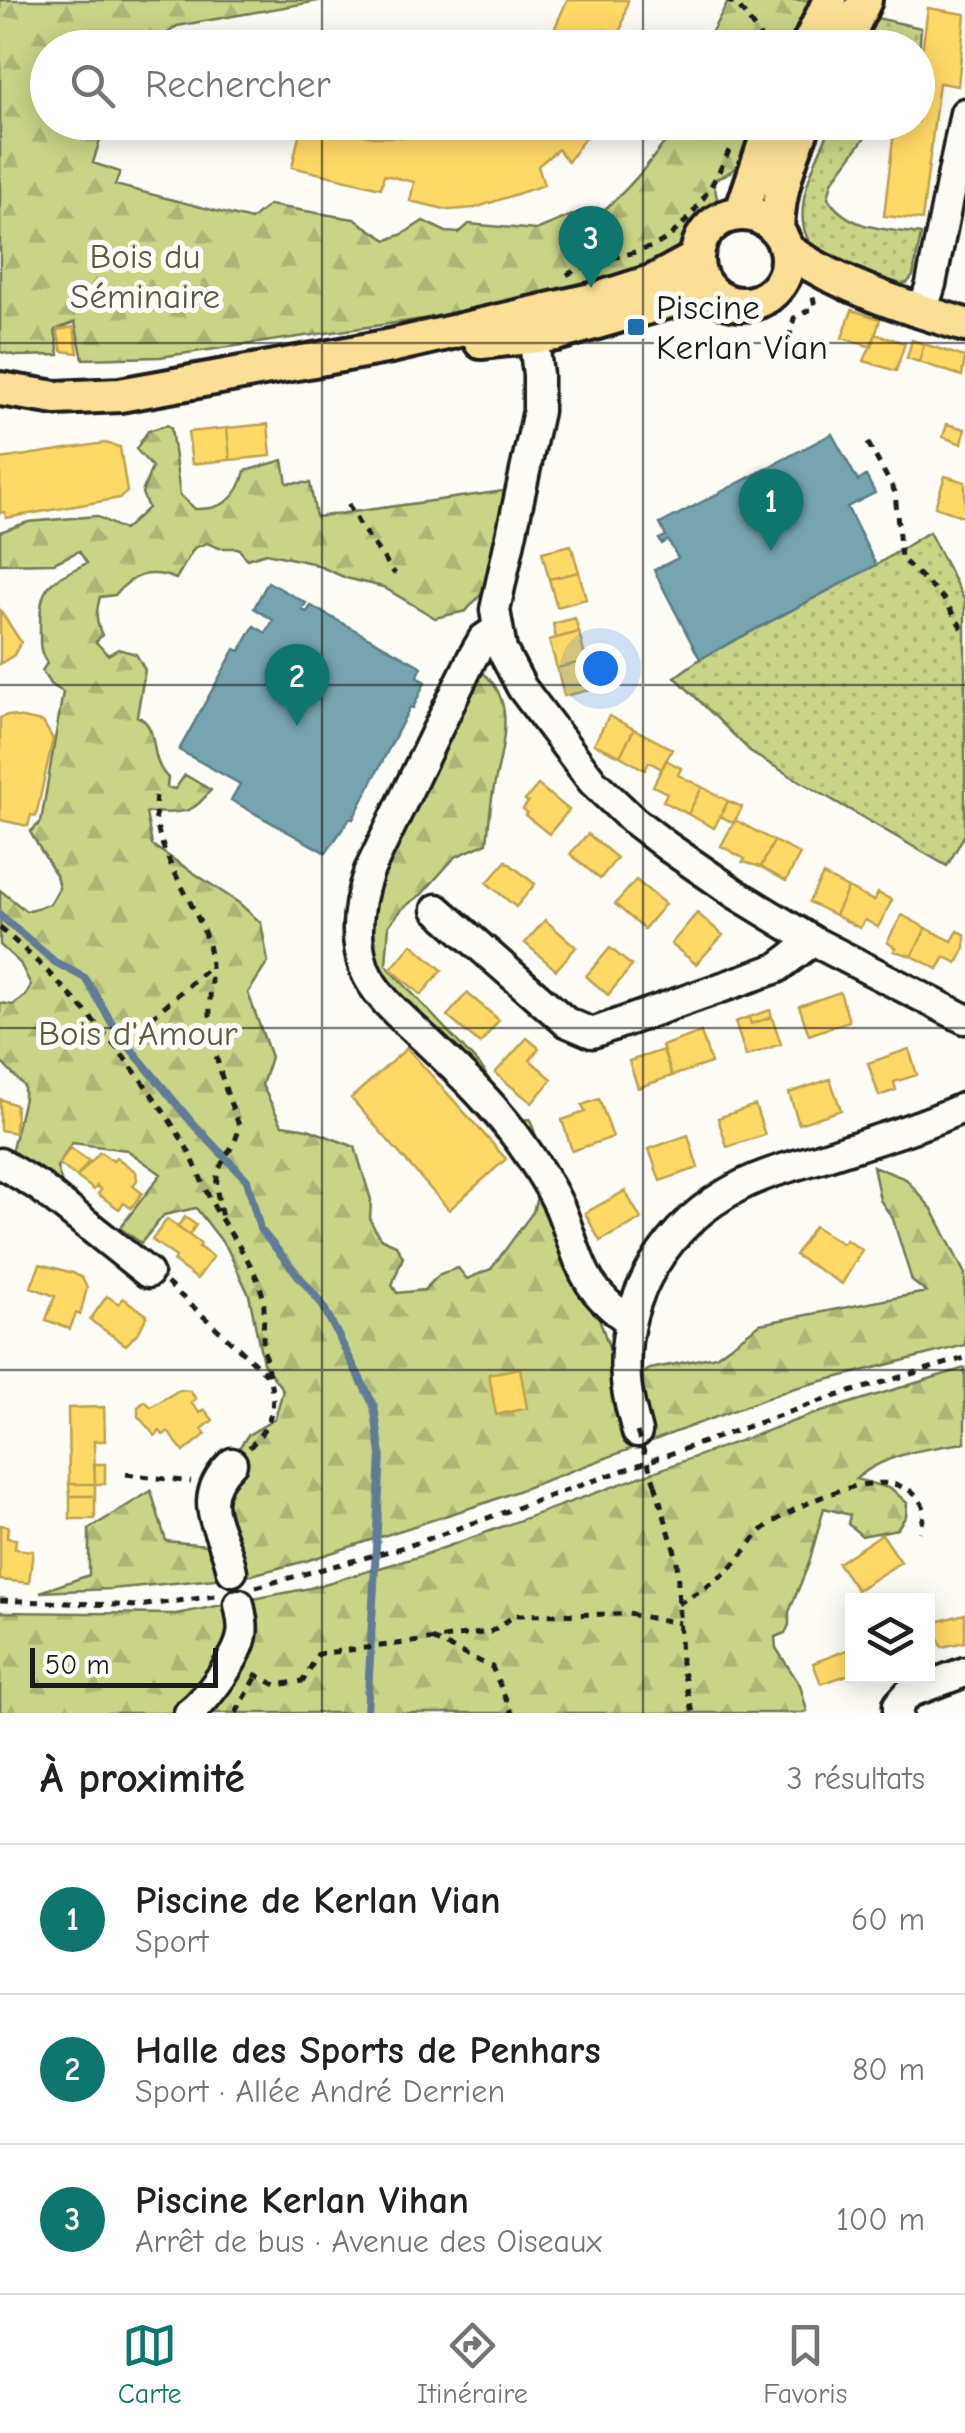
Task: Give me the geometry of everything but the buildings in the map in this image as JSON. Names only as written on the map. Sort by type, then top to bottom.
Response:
[{"type":"main road","points":[[815,30],[830,0]]},
{"type":"main road","points":[[851,30],[865,0]]},
{"type":"main road","points":[[741,214],[766,140]]},
{"type":"main road","points":[[774,292],[783,279],[778,204],[798,140]]},
{"type":"main road","points":[[856,290],[782,240],[767,221],[741,214],[727,216],[705,232],[696,258],[708,290],[720,299],[748,304],[774,292],[830,287],[856,290],[965,325]]},
{"type":"main road","points":[[532,326],[654,281],[696,258]]},
{"type":"main road","points":[[0,390],[56,398],[120,395],[391,346],[532,326],[708,290]]},
{"type":"main road","points":[[0,368],[171,384]]},
{"type":"street","points":[[922,312],[965,112]]},
{"type":"street","points":[[532,326],[538,411],[489,635],[369,871],[359,908],[360,950],[365,971],[388,1003],[453,1066],[520,1141],[558,1205],[589,1285],[600,1299],[630,1321]]},
{"type":"street","points":[[489,635],[502,650],[522,688],[610,800],[704,872],[812,941],[965,1019]]},
{"type":"street","points":[[437,910],[566,1022],[592,1034],[778,968],[812,941]]},
{"type":"street","points":[[638,1432],[626,1379],[630,1321],[646,1276],[665,1247],[718,1198],[756,1178],[915,1128],[965,1107]]},
{"type":"street","points":[[0,1163],[40,1187],[148,1273]]},
{"type":"street","points":[[188,1713],[199,1706],[239,1645],[242,1632],[227,1544],[210,1502],[223,1474]]},
{"type":"street","points":[[898,1713],[898,1705],[909,1692],[965,1672]]},
{"type":"path","points":[[726,0],[739,8],[755,30]]},
{"type":"path","points":[[532,326],[570,272],[654,246],[674,232],[708,192],[734,140]]},
{"type":"path","points":[[789,339],[794,318],[815,307],[814,295]]},
{"type":"path","points":[[868,443],[895,492],[901,558],[943,598],[965,633]]},
{"type":"path","points":[[348,504],[395,574]]},
{"type":"path","points":[[156,796],[156,825],[182,891],[200,922],[213,965],[210,1010],[214,1054],[239,1125],[239,1136],[219,1169],[216,1183],[223,1222]]},
{"type":"path","points":[[0,928],[59,982],[181,1137],[223,1222],[244,1251],[263,1297],[263,1345],[272,1417],[266,1431],[223,1474],[126,1474]]},
{"type":"path","points":[[115,1050],[213,965]]},
{"type":"path","points":[[148,1273],[159,1275],[270,1377]]},
{"type":"path","points":[[0,1600],[138,1606],[235,1590],[363,1558],[826,1400],[965,1358]]},
{"type":"path","points":[[638,1432],[676,1559],[680,1663],[693,1713]]},
{"type":"path","points":[[678,1604],[730,1568],[767,1526],[816,1500],[862,1484],[890,1484],[917,1495],[925,1511],[920,1532]]},
{"type":"path","points":[[239,1645],[256,1678],[276,1685],[304,1682],[318,1654],[490,1632],[516,1615],[628,1614],[680,1623]]},
{"type":"path","points":[[429,1638],[492,1667],[512,1713]]},
{"type":"path","points":[[236,1713],[256,1678]]},
{"type":"green space","name":"Bois du Séminaire","points":[[0,0],[324,0],[172,30],[30,30],[30,140],[100,140],[93,163],[120,172],[115,185],[251,220],[269,205],[354,219],[387,240],[423,221],[446,232],[459,233],[469,224],[536,230],[572,215],[589,222],[627,188],[666,140],[756,140],[732,171],[713,180],[717,198],[685,254],[659,265],[589,283],[569,294],[499,308],[160,357],[83,359],[75,322],[55,330],[59,355],[17,356],[0,352]]},
{"type":"green space","points":[[729,0],[812,0],[797,30],[713,30]]},
{"type":"green space","points":[[868,16],[921,28],[921,30],[863,30]]},
{"type":"green space","points":[[825,140],[863,140],[832,182],[828,198],[836,209],[857,222],[921,234],[913,276],[907,283],[837,263],[820,254],[809,241],[803,225],[803,208]]},
{"type":"green space","name":"Bois d'Amour","points":[[167,425],[171,428],[180,495],[195,509],[222,505],[239,488],[245,471],[283,460],[287,483],[310,483],[316,517],[511,490],[490,584],[466,611],[435,618],[383,587],[346,578],[312,563],[266,553],[247,559],[238,548],[219,548],[207,543],[194,548],[176,579],[142,575],[115,595],[100,597],[98,607],[102,635],[96,642],[108,655],[118,649],[136,654],[145,670],[137,716],[145,721],[152,735],[157,761],[168,778],[167,787],[175,789],[185,775],[211,790],[189,809],[146,813],[152,845],[239,903],[261,923],[268,962],[248,993],[271,1057],[262,1085],[282,1125],[308,1129],[355,1147],[371,1200],[370,1220],[380,1238],[396,1245],[403,1257],[392,1285],[397,1293],[424,1290],[440,1274],[458,1268],[467,1279],[491,1269],[533,1212],[537,1197],[522,1168],[417,1045],[355,981],[342,941],[342,921],[473,666],[488,677],[503,705],[504,737],[487,843],[455,857],[422,894],[403,908],[389,925],[386,965],[483,1069],[510,1121],[530,1119],[620,1370],[622,1386],[650,1369],[716,1356],[760,1324],[926,1292],[912,1281],[893,1219],[880,1200],[873,1166],[906,1179],[932,1209],[965,1274],[965,1345],[791,1389],[488,1502],[306,1561],[247,1576],[40,1592],[89,1575],[89,1529],[151,1491],[166,1541],[218,1546],[221,1511],[237,1470],[232,1458],[248,1435],[275,1419],[283,1390],[263,1363],[249,1295],[227,1248],[196,1208],[164,1215],[141,1243],[120,1228],[161,1174],[127,1150],[72,1143],[57,1167],[65,1194],[10,1158],[24,1086],[0,1061],[0,1003],[13,1005],[31,985],[20,963],[0,945],[0,890],[26,911],[50,904],[59,888],[56,875],[30,832],[41,822],[63,692],[50,684],[42,671],[47,663],[40,647],[40,615],[48,587],[87,563],[79,551],[54,563],[0,564],[0,532],[28,522],[96,516],[124,530],[148,508],[142,493],[152,467],[136,449],[148,431]]},
{"type":"green space","points":[[929,532],[965,601],[965,834],[947,866],[753,754],[675,677],[700,659],[876,565]]},
{"type":"green space","points":[[965,1368],[965,1443],[893,1458],[856,1479],[892,1489],[907,1503],[906,1516],[897,1529],[862,1536],[848,1524],[850,1515],[824,1508],[809,1563],[789,1612],[789,1625],[785,1633],[775,1637],[776,1648],[800,1685],[807,1711],[802,1713],[0,1713],[0,1612],[176,1614],[310,1588],[421,1556],[811,1415]]},
{"type":"waterway","points":[[0,915],[55,962],[85,978],[118,1033],[193,1124],[247,1180],[260,1229],[322,1304],[374,1406],[381,1455],[367,1713]]},
{"type":"place","name":"Piscine Kerlan Vihan","points":[[591,288]]},
{"type":"place","name":"Piscine Kerlan Vian","points":[[636,327]]},
{"type":"place","name":"Piscine de Kerlan Vian","points":[[771,551]]},
{"type":"place","name":"Halle des Sports de Penhars","points":[[297,726]]}]
